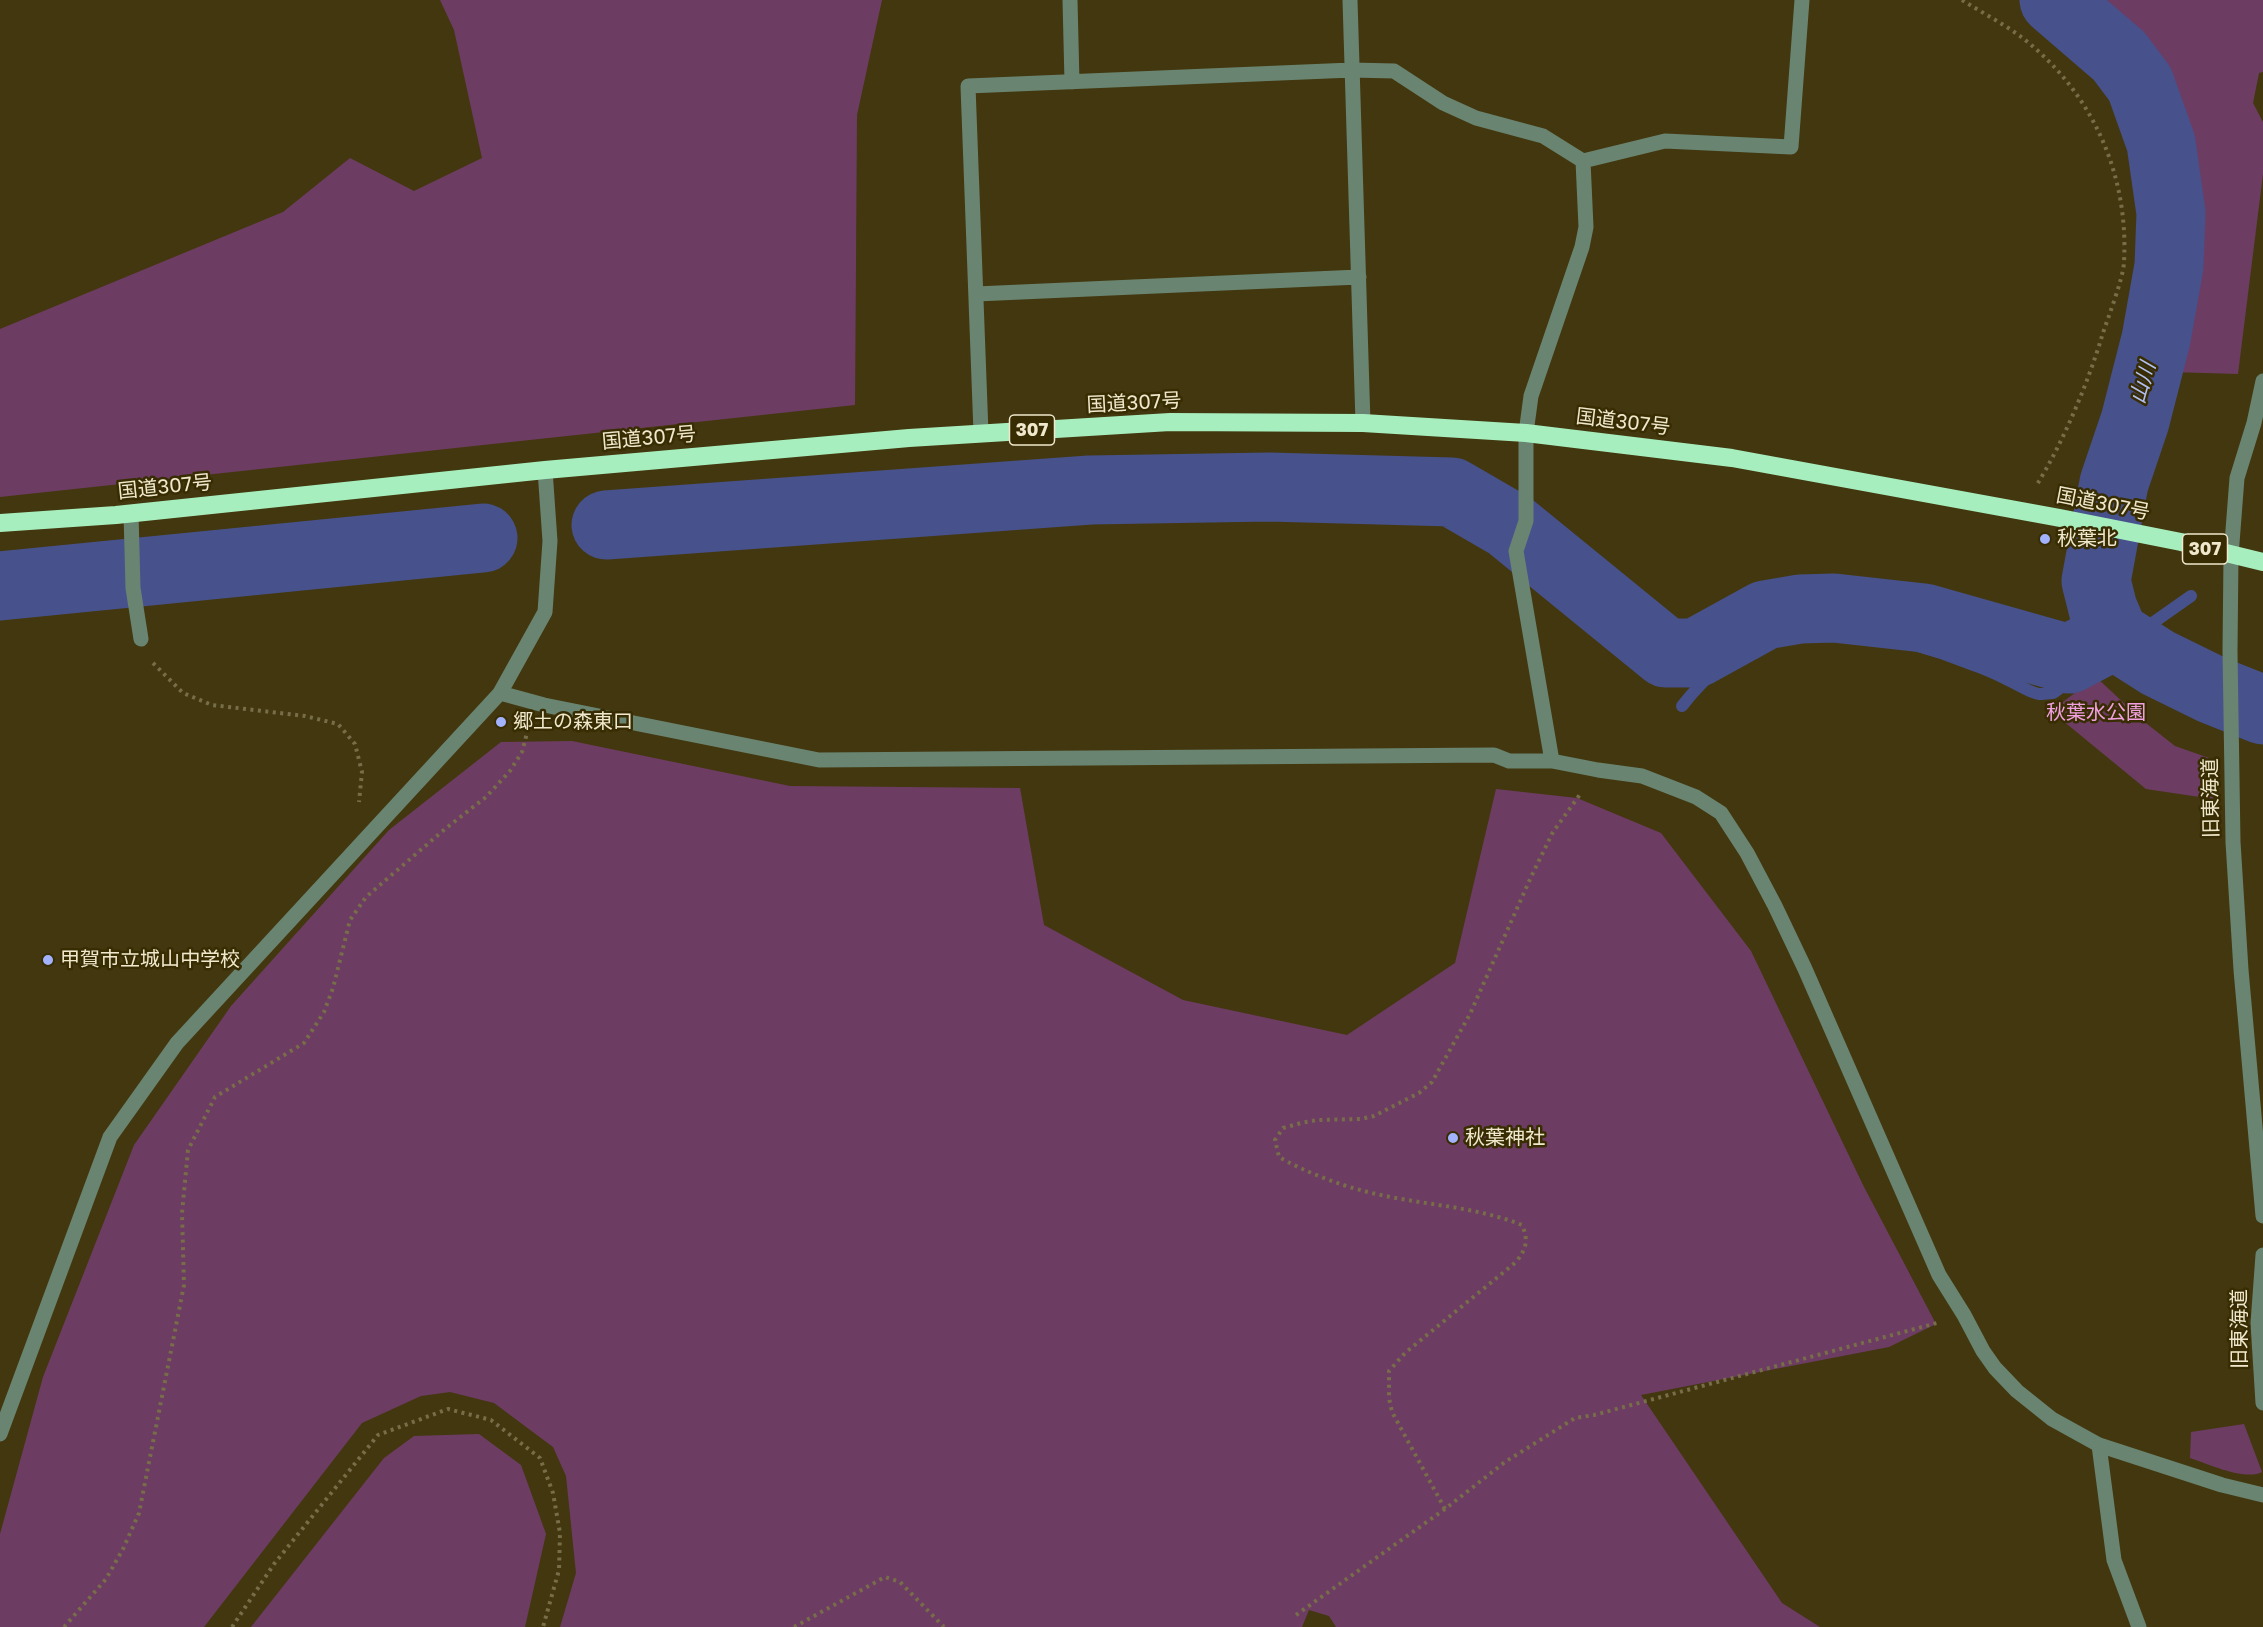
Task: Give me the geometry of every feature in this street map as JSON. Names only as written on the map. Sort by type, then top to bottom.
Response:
[{"type":"highway","name":"国道307号","points":[[0,523],[131,513],[545,470],[909,438],[1170,422],[1363,423],[1526,433],[1732,458],[2060,518],[2263,562]]},
{"type":"street","points":[[1070,0],[1072,82]]},
{"type":"street","points":[[1350,0],[1363,423]]},
{"type":"street","points":[[981,433],[968,86],[1352,70],[1394,71],[1443,103],[1476,118],[1543,136],[1583,161],[1665,141],[1791,147],[1802,0]]},
{"type":"street","points":[[1552,761],[1516,551],[1526,521],[1526,433],[1531,396],[1582,247],[1586,227],[1583,161]]},
{"type":"street","points":[[976,294],[1359,277]]},
{"type":"street","name":"旧東海道","points":[[2263,381],[2254,423],[2237,478],[2231,556],[2230,651],[2233,842],[2241,970],[2263,1216]]},
{"type":"street","points":[[0,1434],[110,1137],[177,1043],[500,693],[545,612],[550,541],[545,470]]},
{"type":"street","points":[[131,513],[134,588],[141,639]]},
{"type":"street","points":[[500,693],[544,705],[819,760],[1494,755],[1509,761],[1552,761],[1642,776],[1696,797],[1720,813],[1747,854],[1775,906],[1805,969],[1939,1275],[1983,1351],[2017,1391],[2052,1419],[2099,1445],[2222,1485],[2263,1495]]},
{"type":"street","name":"旧東海道","points":[[2263,1255],[2258,1323],[2263,1403]]},
{"type":"street","points":[[2099,1445],[2114,1560],[2139,1627]]},
{"type":"path","points":[[1962,0],[2020,37],[2053,66],[2085,106],[2108,148],[2122,203],[2124,264],[2096,356],[2042,477],[2019,511]]},
{"type":"path","points":[[141,639],[148,659],[183,693],[212,705],[305,716],[338,724],[355,744],[362,772],[359,802]]},
{"type":"path","points":[[64,1627],[106,1579],[139,1513],[184,1286],[182,1213],[188,1149],[215,1097],[304,1043],[324,1012],[333,988],[350,920],[366,897],[486,797],[510,771],[522,752],[529,728]]},
{"type":"path","points":[[1445,1509],[1392,1412],[1389,1398],[1389,1371],[1405,1353],[1516,1262],[1524,1252],[1527,1238],[1522,1225],[1490,1215],[1364,1191],[1290,1164],[1279,1157],[1275,1140],[1283,1128],[1301,1123],[1374,1116],[1419,1093],[1432,1082],[1470,1014],[1553,832],[1598,770]]},
{"type":"path","points":[[1296,1615],[1445,1509],[1505,1462],[1575,1418],[1964,1316]]},
{"type":"path","points":[[232,1627],[274,1564],[378,1435],[448,1410],[491,1420],[540,1458],[553,1493],[560,1533],[559,1570],[543,1627]]},
{"type":"path","points":[[794,1627],[885,1578],[900,1582],[944,1627]]},
{"type":"green space","points":[[440,0],[882,0],[857,115],[855,405],[0,497],[0,329],[283,212],[350,158],[414,191],[482,158],[454,30]]},
{"type":"green space","points":[[2086,0],[2263,0],[2263,72],[2259,73],[2253,103],[2263,122],[2263,174],[2238,374],[2172,372],[2197,224],[2182,155],[2167,100],[2129,45]]},
{"type":"green space","name":"秋葉水公園","points":[[2096,677],[2142,720],[2175,746],[2209,758],[2213,799],[2146,789],[2051,711]]},
{"type":"green space","points":[[572,741],[790,786],[1020,788],[1044,925],[1183,1000],[1347,1035],[1455,963],[1496,789],[1577,798],[1661,833],[1751,951],[1863,1185],[1936,1324],[1889,1347],[1641,1395],[1782,1603],[1820,1627],[1336,1627],[1329,1616],[1309,1610],[1302,1627],[560,1627],[576,1573],[566,1476],[553,1447],[494,1403],[450,1392],[421,1396],[362,1423],[204,1627],[0,1627],[0,1534],[43,1377],[134,1145],[231,1006],[389,830],[501,742]]},
{"type":"green space","points":[[2244,1424],[2262,1472],[2236,1473],[2190,1458],[2191,1432]]},
{"type":"green space","points":[[479,1434],[521,1465],[546,1534],[525,1627],[251,1627],[384,1458],[414,1436]]},
{"type":"waterway","name":"山川","points":[[2054,0],[2119,56],[2140,84],[2161,143],[2171,213],[2169,266],[2156,339],[2135,421],[2114,483],[2096,581],[2103,609],[2114,635],[2158,663],[2213,690],[2263,710]]},
{"type":"waterway","points":[[606,525],[1090,490],[1269,487],[1452,492],[1509,525],[1666,653],[1696,653],[1765,615],[1800,609],[1834,608],[1924,618],[2069,659],[2114,635]]},
{"type":"waterway","points":[[0,586],[483,538]]},
{"type":"waterway","points":[[1682,706],[1709,677],[1729,660],[1751,646],[1786,634],[1812,632],[1839,632],[1894,640],[1984,669],[2032,692],[2053,693],[2191,596]]},
{"type":"place","name":"秋葉北","points":[[2045,539]]},
{"type":"place","name":"郷土の森東口","points":[[501,722]]},
{"type":"place","name":"甲賀市立城山中学校","points":[[48,960]]},
{"type":"place","name":"秋葉神社","points":[[1453,1138]]}]
